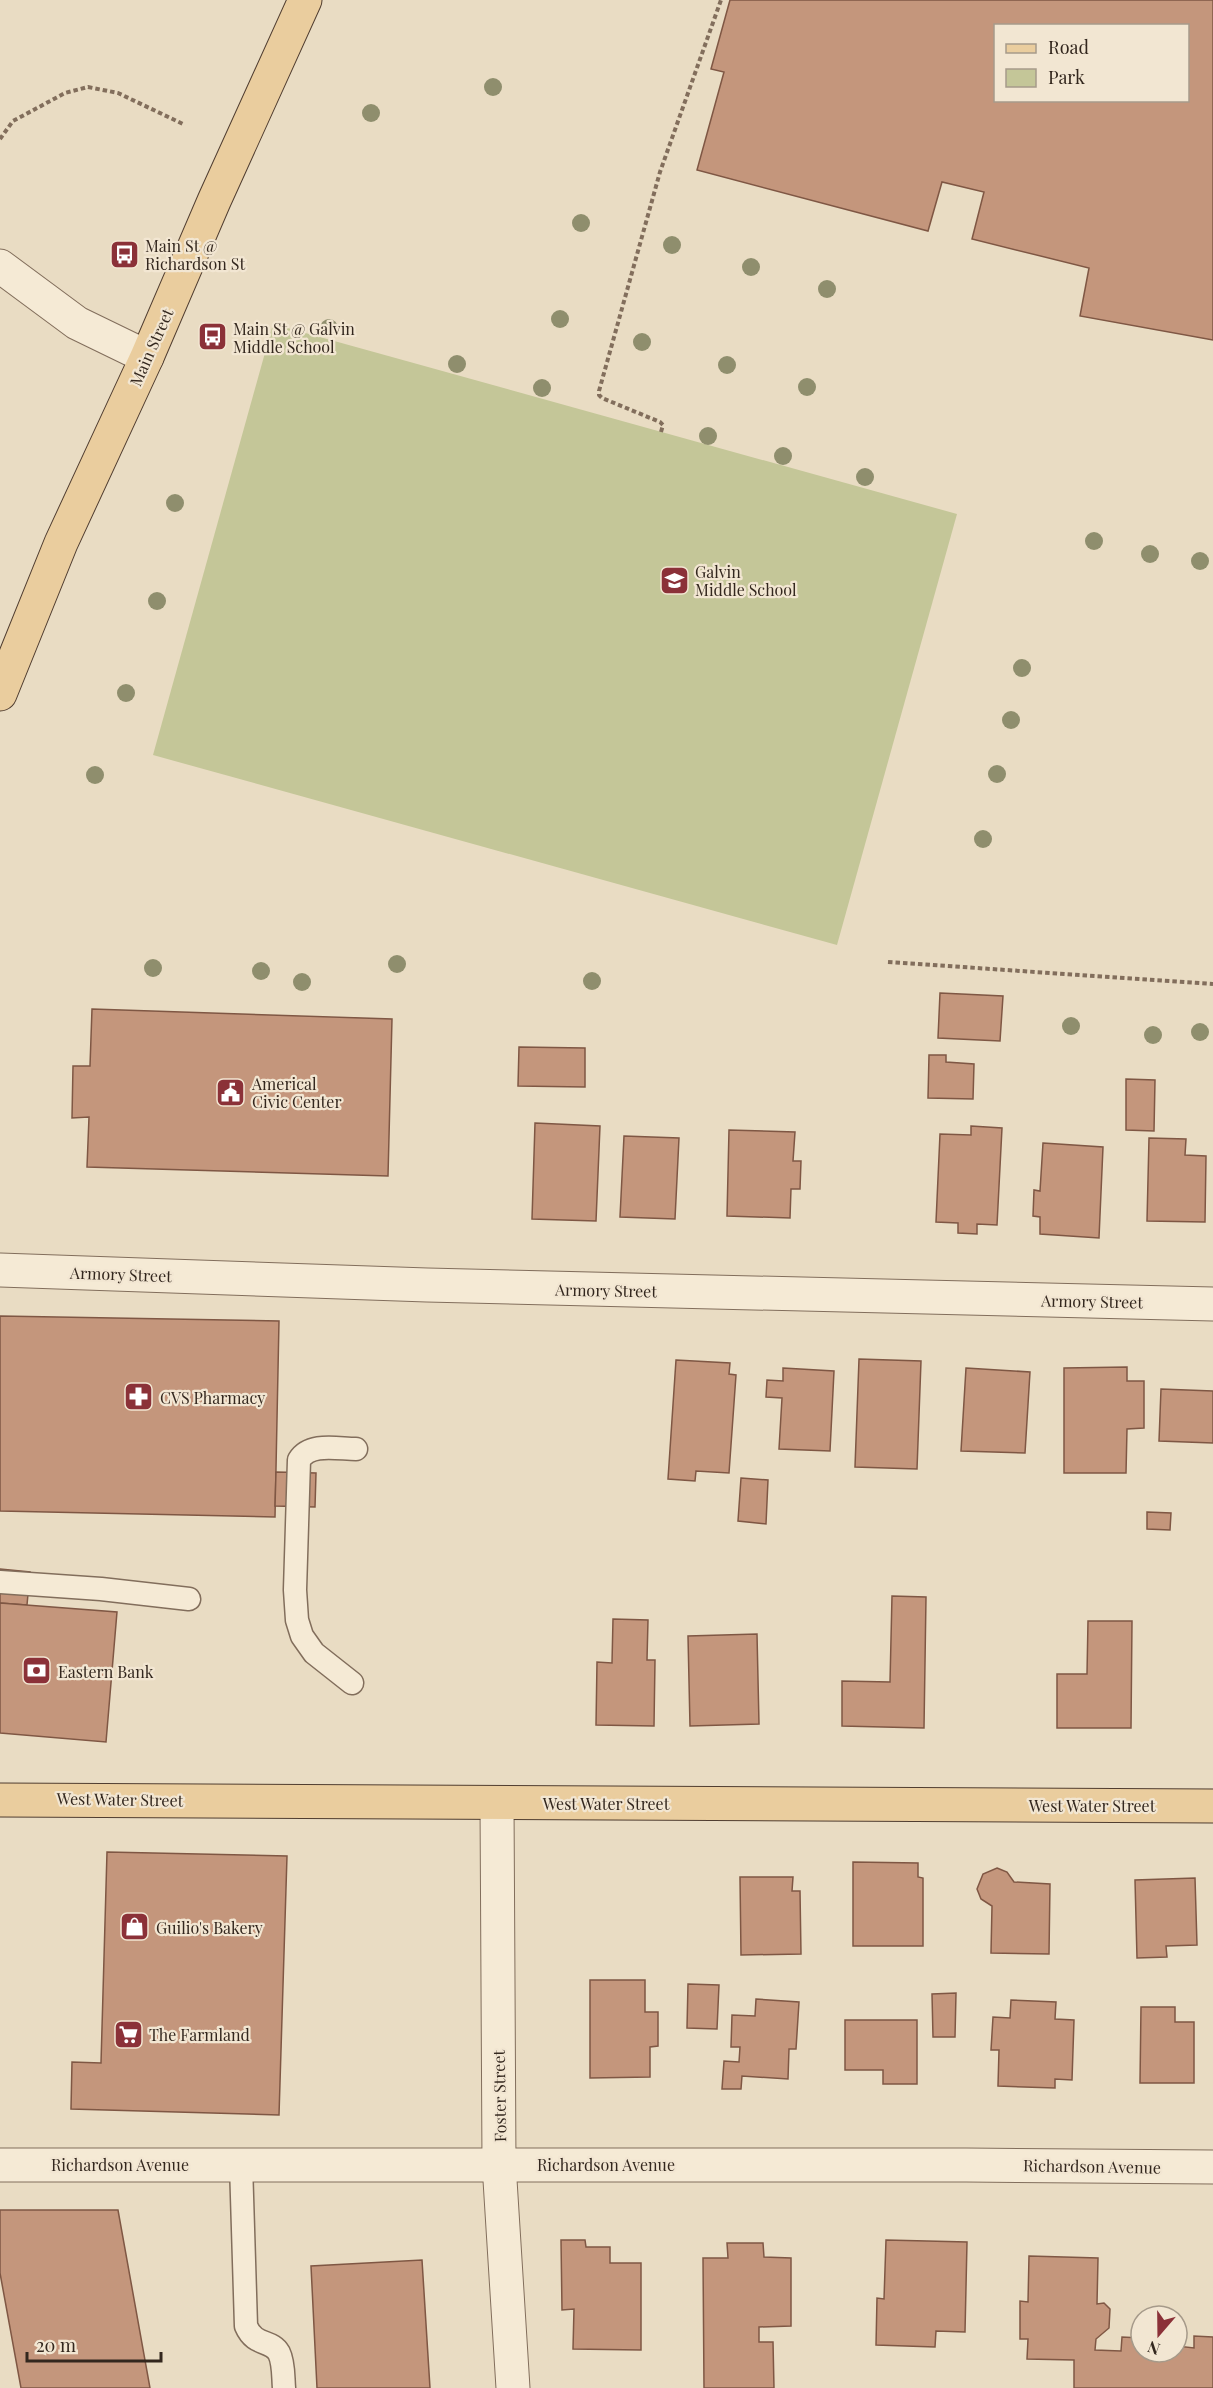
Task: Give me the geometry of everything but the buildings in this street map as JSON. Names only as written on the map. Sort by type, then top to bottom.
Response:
[{"type":"main road","name":"Main Street","points":[[0,694],[61,543],[147,357],[214,201],[305,0]]},
{"type":"main road","name":"West Water Street","points":[[0,1800],[1213,1806]]},
{"type":"street","points":[[0,266],[77,323],[147,357]]},
{"type":"street","name":"Armory Street","points":[[0,1270],[427,1285],[1213,1304]]},
{"type":"street","name":"Foster Street","points":[[497,1803],[499,2164],[513,2388]]},
{"type":"street","name":"Richardson Avenue","points":[[0,2165],[499,2164],[1213,2167]]},
{"type":"lane","points":[[352,1683],[314,1653],[304,1640],[297,1620],[295,1590],[299,1460],[303,1454],[314,1449],[356,1449]]},
{"type":"lane","points":[[0,1582],[101,1589],[189,1599]]},
{"type":"lane","points":[[241,2164],[246,2326],[252,2337],[273,2346],[280,2355],[284,2388]]},
{"type":"path","points":[[661,432],[663,425],[660,422],[602,398],[599,391],[660,172],[721,0]]},
{"type":"path","points":[[0,139],[13,121],[65,93],[88,87],[118,93],[183,124]]},
{"type":"path","points":[[888,962],[1213,984]]},
{"type":"green space","points":[[273,324],[957,514],[837,945],[153,755]]},
{"type":"place","name":"Main St @ Richardson St","points":[[124,254]]},
{"type":"place","name":"Main St @ Galvin Middle School","points":[[212,337]]},
{"type":"place","name":"Galvin Middle School","points":[[674,580]]},
{"type":"place","name":"Americal Civic Center","points":[[231,1092]]},
{"type":"place","name":"CVS Pharmacy","points":[[139,1397]]},
{"type":"place","name":"Eastern Bank","points":[[37,1671]]},
{"type":"place","name":"Guilio's Bakery","points":[[135,1927]]},
{"type":"place","name":"The Farmland","points":[[128,2034]]}]
